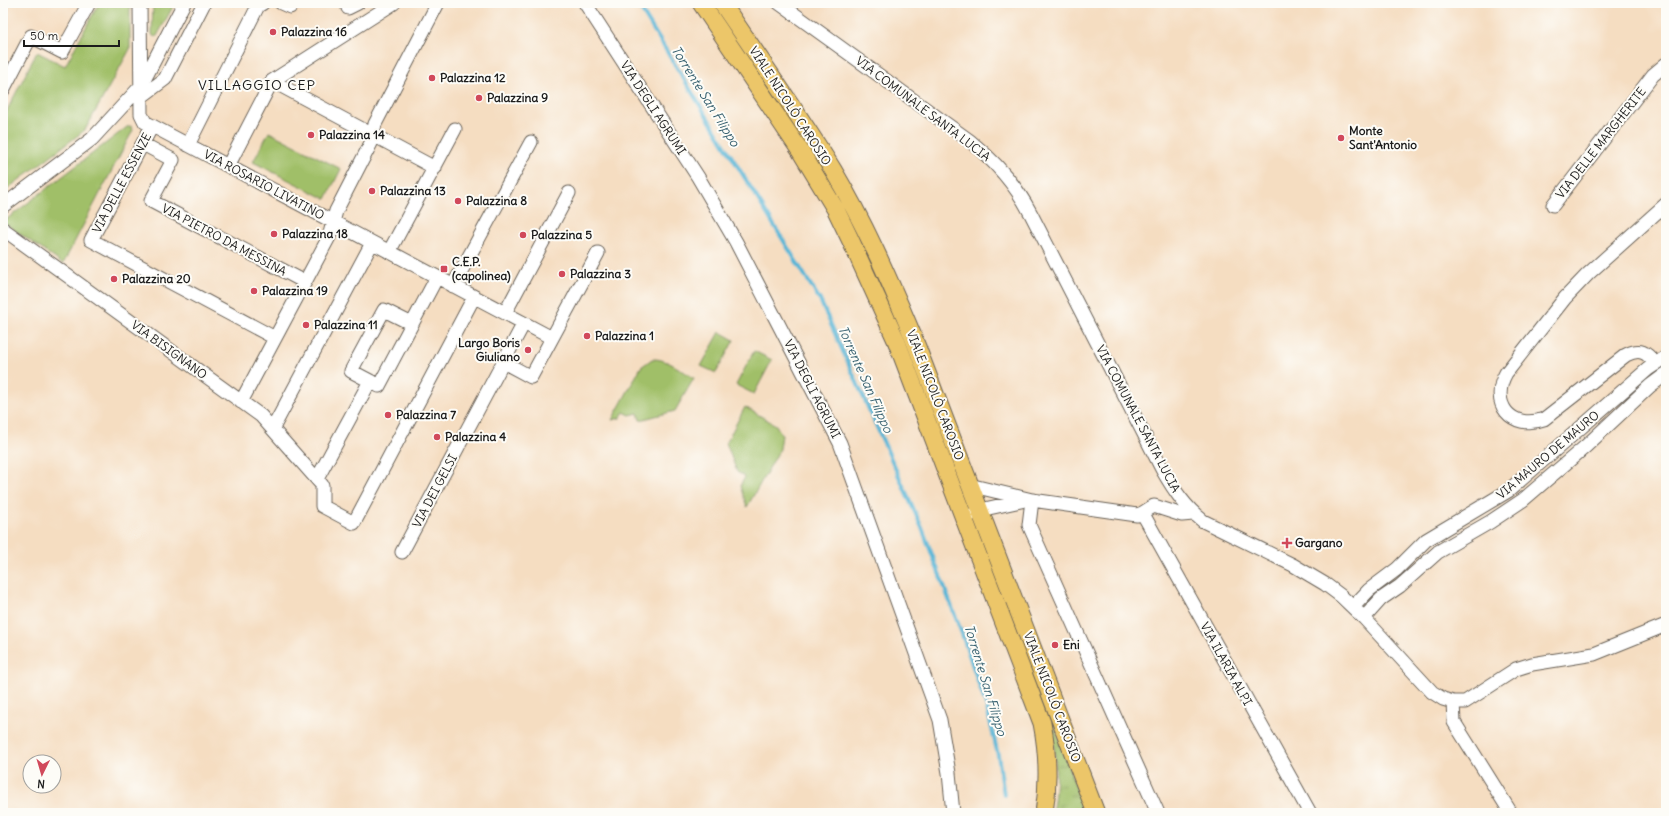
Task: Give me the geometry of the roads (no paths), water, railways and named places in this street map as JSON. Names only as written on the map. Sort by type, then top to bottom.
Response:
[{"type":"main road","name":"VIALE NICOLÒ CAROSIO","points":[[701,3],[801,152],[836,210],[893,333],[972,515],[1096,813]]},
{"type":"main road","name":"VIALE NICOLÒ CAROSIO","points":[[722,3],[816,144],[851,203],[894,292],[909,327],[970,485],[972,515],[1042,723],[1048,760],[1048,776],[1044,813]]},
{"type":"street","points":[[3,90],[31,36],[62,52],[89,3]]},
{"type":"street","name":"VIA ROSARIO LIVATINO","points":[[140,3],[141,114],[145,122],[552,338]]},
{"type":"street","points":[[3,206],[92,139],[141,92],[184,3]]},
{"type":"street","points":[[141,92],[155,88],[165,79],[204,3]]},
{"type":"street","points":[[188,145],[258,6],[263,3]]},
{"type":"street","points":[[281,3],[290,7],[292,3]]},
{"type":"street","points":[[228,166],[272,81],[394,3]]},
{"type":"street","points":[[241,402],[329,237],[336,211],[371,143],[375,124],[438,3]]},
{"type":"street","name":"VIA DEGLI AGRUMI","points":[[585,3],[698,177],[736,242],[840,443],[940,720],[950,773],[953,813]]},
{"type":"street","name":"VIA COMUNALE SANTA LUCIA","points":[[779,3],[970,141],[985,153],[1003,171],[1018,190],[1032,214],[1163,472],[1181,500],[1193,514],[1213,526],[1310,575],[1341,596],[1364,618],[1432,692],[1442,699],[1453,702]]},
{"type":"street","name":"VIA DELLE MARGHERITE","points":[[1553,205],[1653,75],[1666,64]]},
{"type":"street","points":[[272,81],[434,168]]},
{"type":"street","name":"VIA DELLE ESSENZE","points":[[152,126],[91,240],[275,338]]},
{"type":"street","points":[[389,252],[455,129]]},
{"type":"street","points":[[454,286],[531,142]]},
{"type":"street","name":"VIA PIETRO DA MESSINA","points":[[143,144],[173,160],[151,201],[305,282]]},
{"type":"street","points":[[505,313],[570,193]]},
{"type":"street","points":[[1660,361],[1643,352],[1634,351],[1626,355],[1544,419],[1536,422],[1519,420],[1511,416],[1504,409],[1500,401],[1499,391],[1501,382],[1506,372],[1565,298],[1588,274],[1666,204]]},
{"type":"street","name":"VIA BISIGNANO","points":[[3,230],[261,416],[320,482]]},
{"type":"street","points":[[273,428],[372,243]]},
{"type":"street","points":[[504,362],[532,377],[598,254]]},
{"type":"street","points":[[412,324],[384,310],[351,371],[379,386],[412,324],[437,277]]},
{"type":"street","points":[[370,381],[320,482],[322,506],[354,523],[474,297]]},
{"type":"street","name":"VIA DEI GELSI","points":[[402,552],[524,324]]},
{"type":"street","name":"VIA MAURO DE MAURO","points":[[1353,607],[1369,590],[1397,569],[1426,540],[1508,491],[1648,369],[1660,361]]},
{"type":"street","name":"VIA MAURO DE MAURO","points":[[1364,618],[1381,599],[1400,586],[1438,552],[1490,522],[1523,500],[1586,446],[1650,386],[1666,374]]},
{"type":"street","points":[[970,485],[1028,499],[1137,515],[1143,514],[1154,506],[1182,515],[1193,514]]},
{"type":"street","points":[[972,515],[1028,499]]},
{"type":"street","points":[[1028,499],[1029,525],[1158,813]]},
{"type":"street","name":"VIA ILARIA ALPI","points":[[1143,514],[1310,813]]},
{"type":"street","points":[[1511,813],[1454,722],[1453,702],[1465,702],[1516,669],[1532,664],[1594,654],[1664,629]]},
{"type":"waterway","name":"Torrente San Filippo","points":[[637,3],[820,300],[922,528],[962,634],[987,708],[998,755],[1004,795]]},
{"type":"place","name":"Palazzina 16","points":[[273,32]]},
{"type":"place","name":"Palazzina 12","points":[[432,78]]},
{"type":"place","name":"Palazzina 9","points":[[479,98]]},
{"type":"place","name":"Palazzina 14","points":[[311,135]]},
{"type":"place","name":"Monte Sant'Antonio","points":[[1341,138]]},
{"type":"place","name":"Palazzina 13","points":[[372,191]]},
{"type":"place","name":"Palazzina 8","points":[[458,201]]},
{"type":"place","name":"Palazzina 18","points":[[274,234]]},
{"type":"place","name":"Palazzina 5","points":[[523,235]]},
{"type":"place","name":"C.E.P. (capolinea)","points":[[444,269]]},
{"type":"place","name":"Palazzina 3","points":[[562,274]]},
{"type":"place","name":"Palazzina 20","points":[[114,279]]},
{"type":"place","name":"Palazzina 19","points":[[254,291]]},
{"type":"place","name":"Palazzina 11","points":[[306,325]]},
{"type":"place","name":"Palazzina 1","points":[[587,336]]},
{"type":"place","name":"Largo Boris Giuliano","points":[[528,350]]},
{"type":"place","name":"Palazzina 7","points":[[388,415]]},
{"type":"place","name":"Palazzina 4","points":[[437,437]]},
{"type":"place","name":"Gargano","points":[[1287,543]]},
{"type":"place","name":"Eni","points":[[1055,645]]},
{"type":"district","name":"VILLAGGIO CEP","points":[[257,85]]}]
